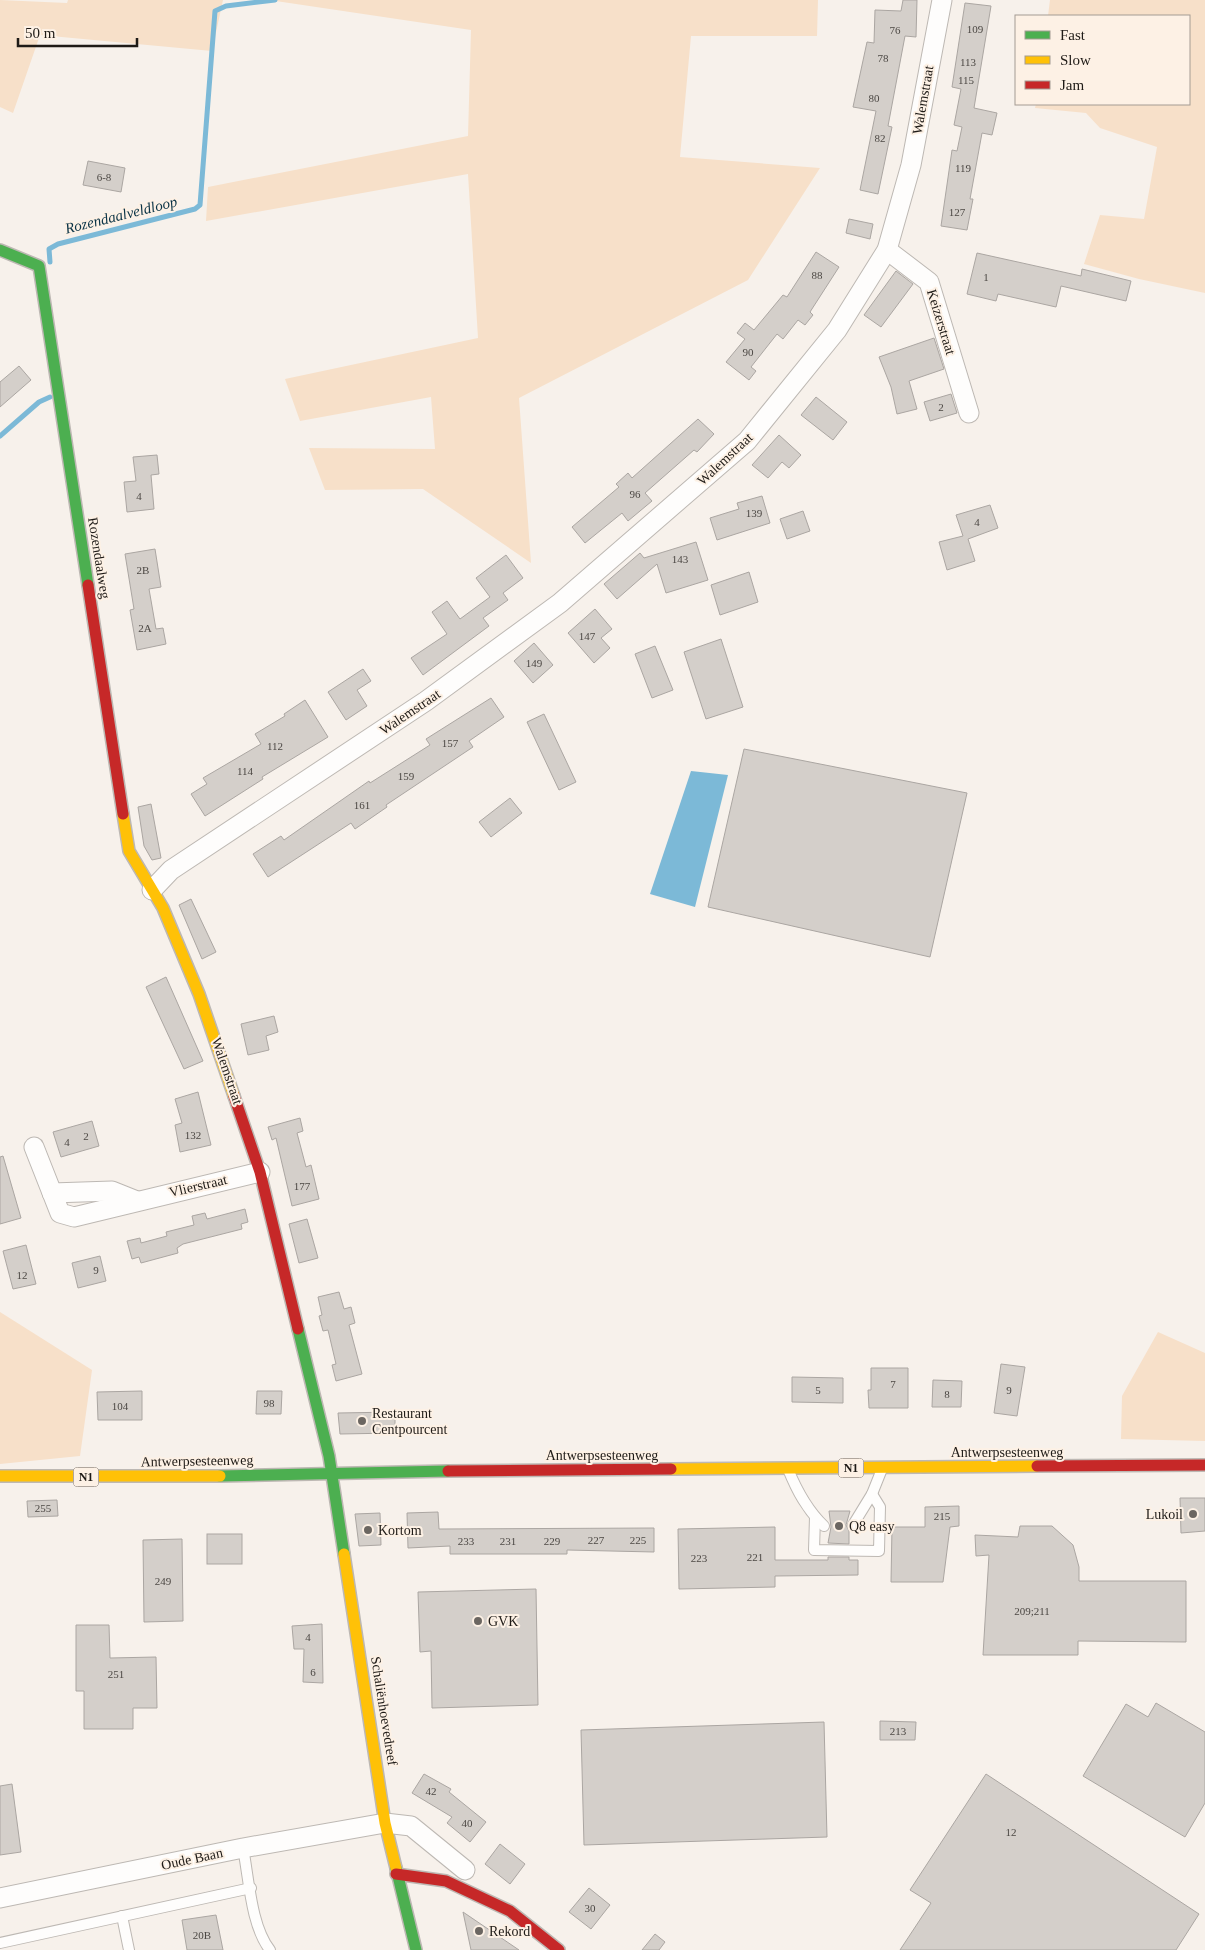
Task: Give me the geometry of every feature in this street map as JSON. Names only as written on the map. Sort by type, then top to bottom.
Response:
[{"type":"street","name":"Walemstraat","points":[[332,1474],[260,1172],[200,994],[162,908],[152,890],[171,870],[426,701],[560,603],[672,508],[747,441],[837,330],[887,250],[911,165],[942,0]]},
{"type":"street","name":"Rozendaalweg","points":[[0,250],[39,266],[129,851],[152,890]]},
{"type":"street","name":"Keizerstraat","points":[[887,250],[929,282],[969,413]]},
{"type":"street","name":"Vlierstraat","points":[[34,1147],[60,1213],[74,1218],[260,1172]]},
{"type":"street","points":[[52,1193],[112,1191],[137,1201]]},
{"type":"street","name":"Antwerpsesteenweg","points":[[0,1476],[118,1477],[788,1468],[1205,1465]]},
{"type":"street","name":"Schaliënhoevedreef","points":[[332,1474],[385,1823],[416,1950]]},
{"type":"street","name":"Oude Baan","points":[[0,1898],[243,1848],[385,1823],[411,1826],[465,1870]]},
{"type":"street","points":[[396,1874],[446,1881],[510,1911],[559,1950]]},
{"type":"lane","points":[[788,1468],[796,1489],[815,1517],[824,1526]]},
{"type":"lane","points":[[853,1525],[872,1494],[882,1468]]},
{"type":"lane","points":[[815,1517],[814,1550],[879,1551],[880,1507],[872,1494]]},
{"type":"lane","points":[[243,1848],[256,1919],[264,1942],[270,1950]]},
{"type":"lane","points":[[7,1945],[122,1916],[251,1888]]},
{"type":"lane","points":[[122,1916],[129,1950]]},
{"type":"shaded area","points":[[0,0],[67,3],[68,0],[223,0],[212,51],[40,35],[13,113],[0,107]]},
{"type":"shaded area","points":[[269,0],[818,0],[817,36],[691,36],[680,157],[820,168],[748,280],[519,398],[531,563],[423,489],[325,490],[309,448],[435,449],[431,397],[300,421],[285,379],[478,338],[468,174],[206,221],[208,187],[468,136],[471,30]]},
{"type":"shaded area","points":[[1050,0],[1205,0],[1205,293],[1139,279],[1084,264],[1100,215],[1144,219],[1157,147],[1100,128],[1086,113],[1035,108],[1036,105],[1190,105],[1190,15],[1048,15]]},
{"type":"shaded area","points":[[0,1312],[92,1370],[80,1456],[0,1464]]},
{"type":"shaded area","points":[[1158,1332],[1205,1353],[1205,1441],[1121,1439],[1122,1396]]},
{"type":"water","points":[[691,771],[728,775],[695,907],[650,894]]},
{"type":"building","points":[[903,0],[917,0],[916,37],[905,36],[888,126],[892,127],[878,194],[860,190],[876,111],[853,107],[867,42],[874,43],[875,10],[901,11]]},
{"type":"building","points":[[965,3],[991,6],[974,108],[997,113],[992,135],[982,133],[970,199],[973,199],[967,230],[941,226],[952,150],[957,151],[962,127],[954,125],[961,89],[952,87]]},
{"type":"building","points":[[88,161],[125,168],[121,192],[83,185]]},
{"type":"building","points":[[849,219],[873,224],[870,239],[846,233]]},
{"type":"building","points":[[816,252],[839,267],[810,312],[813,315],[805,325],[798,320],[783,339],[777,334],[751,367],[756,371],[749,380],[726,362],[745,339],[737,333],[745,323],[754,330],[783,295],[787,297]]},
{"type":"building","points":[[977,253],[1081,276],[1082,269],[1131,281],[1126,301],[1061,286],[1056,307],[998,294],[996,301],[967,294]]},
{"type":"building","points":[[896,271],[913,284],[881,327],[864,315]]},
{"type":"building","points":[[934,338],[944,369],[909,381],[917,409],[897,414],[891,387],[879,357]]},
{"type":"building","points":[[19,366],[31,380],[0,407],[0,382]]},
{"type":"building","points":[[951,394],[957,413],[930,421],[924,402]]},
{"type":"building","points":[[816,397],[847,422],[833,440],[801,415]]},
{"type":"building","points":[[698,419],[714,434],[697,452],[694,450],[645,493],[652,501],[628,521],[622,513],[585,543],[572,527],[619,487],[616,484],[628,473],[632,478]]},
{"type":"building","points":[[779,435],[801,455],[789,468],[782,462],[768,478],[752,465]]},
{"type":"building","points":[[157,455],[159,474],[151,475],[154,509],[127,512],[124,482],[136,481],[133,457]]},
{"type":"building","points":[[762,496],[770,523],[717,540],[710,518],[739,509],[737,503]]},
{"type":"building","points":[[990,505],[998,528],[968,539],[975,561],[947,570],[939,542],[963,536],[956,515]]},
{"type":"building","points":[[803,511],[810,531],[787,539],[780,519]]},
{"type":"building","points":[[696,542],[708,580],[666,593],[657,564],[617,599],[604,584],[640,553],[644,558]]},
{"type":"building","points":[[155,549],[161,587],[149,589],[156,629],[163,628],[166,644],[137,650],[130,610],[134,609],[125,554]]},
{"type":"building","points":[[506,555],[523,578],[503,593],[508,600],[483,618],[489,626],[423,675],[411,658],[447,634],[432,612],[447,601],[460,619],[490,597],[476,578]]},
{"type":"building","points":[[749,572],[758,602],[720,615],[711,585]]},
{"type":"building","points":[[595,609],[612,629],[601,638],[610,648],[594,663],[568,633]]},
{"type":"building","points":[[721,639],[743,707],[706,719],[684,652]]},
{"type":"building","points":[[534,643],[553,665],[533,683],[514,661]]},
{"type":"building","points":[[655,646],[673,690],[652,698],[635,654]]},
{"type":"building","points":[[363,669],[371,681],[357,690],[367,706],[346,720],[328,692]]},
{"type":"building","points":[[491,698],[504,717],[469,741],[473,747],[386,805],[387,807],[355,829],[351,823],[268,877],[253,854],[281,836],[284,840],[369,781],[370,783],[430,745],[426,739]]},
{"type":"building","points":[[305,700],[328,737],[262,777],[263,779],[205,816],[191,794],[207,784],[203,778],[261,744],[255,734],[285,716],[284,714]]},
{"type":"building","points":[[544,714],[576,782],[559,790],[527,722]]},
{"type":"building","points":[[744,749],[967,793],[930,957],[708,907]]},
{"type":"building","points":[[510,798],[522,813],[491,837],[479,822]]},
{"type":"building","points":[[151,804],[161,858],[152,860],[144,846],[138,807]]},
{"type":"building","points":[[191,899],[216,952],[202,959],[179,905]]},
{"type":"building","points":[[166,977],[203,1061],[184,1069],[146,987]]},
{"type":"building","points":[[274,1016],[278,1032],[266,1036],[269,1050],[248,1055],[241,1024]]},
{"type":"building","points":[[198,1092],[211,1145],[180,1152],[175,1125],[182,1123],[175,1099]]},
{"type":"building","points":[[300,1118],[303,1131],[297,1133],[306,1167],[311,1165],[319,1199],[292,1206],[276,1138],[272,1140],[268,1127]]},
{"type":"building","points":[[92,1121],[99,1146],[61,1157],[53,1132]]},
{"type":"building","points":[[3,1156],[21,1218],[0,1224],[0,1157]]},
{"type":"building","points":[[245,1209],[248,1222],[241,1224],[242,1229],[183,1244],[177,1248],[178,1253],[141,1263],[139,1257],[132,1259],[127,1241],[140,1238],[141,1243],[167,1236],[166,1232],[194,1225],[192,1216],[205,1213],[207,1219]]},
{"type":"building","points":[[307,1219],[318,1258],[299,1263],[289,1224]]},
{"type":"building","points":[[26,1245],[36,1284],[13,1289],[3,1251]]},
{"type":"building","points":[[100,1256],[106,1281],[78,1288],[72,1263]]},
{"type":"building","points":[[339,1292],[344,1309],[351,1307],[355,1323],[349,1325],[362,1374],[336,1381],[332,1365],[336,1364],[328,1330],[323,1331],[319,1316],[322,1315],[318,1297]]},
{"type":"building","points":[[1001,1364],[1025,1367],[1017,1416],[994,1413]]},
{"type":"building","points":[[871,1368],[908,1368],[908,1408],[869,1408],[868,1390],[871,1390]]},
{"type":"building","points":[[792,1377],[843,1378],[843,1403],[792,1402]]},
{"type":"building","points":[[933,1380],[962,1381],[961,1407],[932,1407]]},
{"type":"building","points":[[142,1391],[142,1420],[98,1420],[97,1392]]},
{"type":"building","points":[[257,1391],[282,1391],[281,1414],[256,1414]]},
{"type":"building","points":[[395,1412],[395,1433],[340,1434],[338,1413]]},
{"type":"building","name":"Lukoil","points":[[1180,1498],[1205,1498],[1205,1531],[1181,1533]]},
{"type":"building","points":[[57,1500],[58,1516],[28,1517],[27,1501]]},
{"type":"building","points":[[959,1506],[959,1526],[950,1527],[943,1582],[891,1582],[892,1527],[925,1527],[925,1507]]},
{"type":"building","name":"Q8 easy","points":[[829,1511],[850,1511],[846,1525],[849,1531],[849,1544],[828,1543],[831,1527]]},
{"type":"building","points":[[438,1512],[439,1529],[654,1528],[654,1552],[567,1550],[567,1554],[450,1554],[450,1546],[408,1548],[407,1513]]},
{"type":"building","name":"Kortom","points":[[380,1513],[381,1545],[359,1546],[355,1514]]},
{"type":"building","points":[[1020,1526],[1052,1526],[1073,1545],[1079,1567],[1079,1581],[1186,1581],[1186,1642],[1078,1641],[1078,1655],[983,1655],[989,1555],[976,1556],[975,1535],[1018,1537]]},
{"type":"building","points":[[775,1527],[775,1560],[828,1560],[828,1557],[849,1557],[849,1560],[858,1560],[858,1575],[775,1576],[775,1587],[679,1589],[678,1529]]},
{"type":"building","points":[[207,1534],[242,1534],[242,1564],[207,1564]]},
{"type":"building","points":[[182,1539],[183,1621],[144,1622],[143,1540]]},
{"type":"building","name":"GVK","points":[[536,1589],[538,1705],[432,1708],[431,1651],[420,1652],[418,1592]]},
{"type":"building","points":[[322,1624],[323,1683],[303,1682],[304,1649],[294,1649],[292,1626]]},
{"type":"building","points":[[76,1625],[109,1625],[110,1658],[156,1657],[157,1708],[133,1708],[133,1729],[84,1729],[84,1691],[76,1691]]},
{"type":"building","points":[[1156,1703],[1205,1732],[1205,1803],[1185,1837],[1083,1776],[1126,1704],[1148,1717]]},
{"type":"building","points":[[880,1721],[916,1722],[915,1740],[880,1740]]},
{"type":"building","points":[[824,1722],[827,1837],[584,1845],[581,1730]]},
{"type":"building","points":[[424,1774],[451,1789],[449,1792],[486,1822],[470,1842],[447,1823],[452,1817],[412,1793]]},
{"type":"building","points":[[986,1774],[1199,1914],[1176,1950],[900,1950],[931,1903],[910,1890]]},
{"type":"building","points":[[12,1784],[21,1852],[0,1855],[0,1786]]},
{"type":"building","points":[[500,1844],[525,1864],[510,1884],[485,1864]]},
{"type":"building","points":[[589,1888],[610,1905],[591,1929],[569,1912]]},
{"type":"building","name":"Rekord","points":[[463,1912],[519,1950],[471,1950]]},
{"type":"building","points":[[216,1915],[223,1950],[187,1950],[182,1920]]},
{"type":"building","points":[[655,1934],[665,1942],[659,1950],[642,1950]]},
{"type":"waterway","name":"Rozendaalveldloop","points":[[50,262],[49,249],[58,244],[195,209],[200,205],[215,11],[226,6],[275,0]]},
{"type":"waterway","name":"Rozendaalveldloop","points":[[0,436],[39,402],[50,397]]},
{"type":"traffic: fast","points":[[0,250],[39,266],[88,585]]},
{"type":"traffic: fast","points":[[298,1329],[329,1456],[344,1554]]},
{"type":"traffic: fast","points":[[220,1476],[448,1471]]},
{"type":"traffic: fast","points":[[396,1868],[416,1950]]},
{"type":"traffic: slow","points":[[123,814],[129,851],[163,908],[199,994],[234,1096]]},
{"type":"traffic: slow","points":[[671,1469],[1037,1466]]},
{"type":"traffic: slow","points":[[0,1476],[220,1476]]},
{"type":"traffic: slow","points":[[344,1554],[385,1823],[396,1868]]},
{"type":"traffic: jam","points":[[88,585],[123,814]]},
{"type":"traffic: jam","points":[[234,1096],[260,1172],[298,1329]]},
{"type":"traffic: jam","points":[[1037,1466],[1205,1465]]},
{"type":"traffic: jam","points":[[448,1471],[671,1469]]},
{"type":"traffic: jam","points":[[396,1874],[446,1881],[510,1911],[559,1950]]},
{"type":"place","name":"Restaurant Centpourcent","points":[[362,1421]]},
{"type":"place","name":"Lukoil","points":[[1193,1514]]},
{"type":"place","name":"Q8 easy","points":[[839,1526]]},
{"type":"place","name":"Kortom","points":[[368,1530]]},
{"type":"place","name":"GVK","points":[[478,1621]]},
{"type":"place","name":"Rekord","points":[[479,1931]]}]
